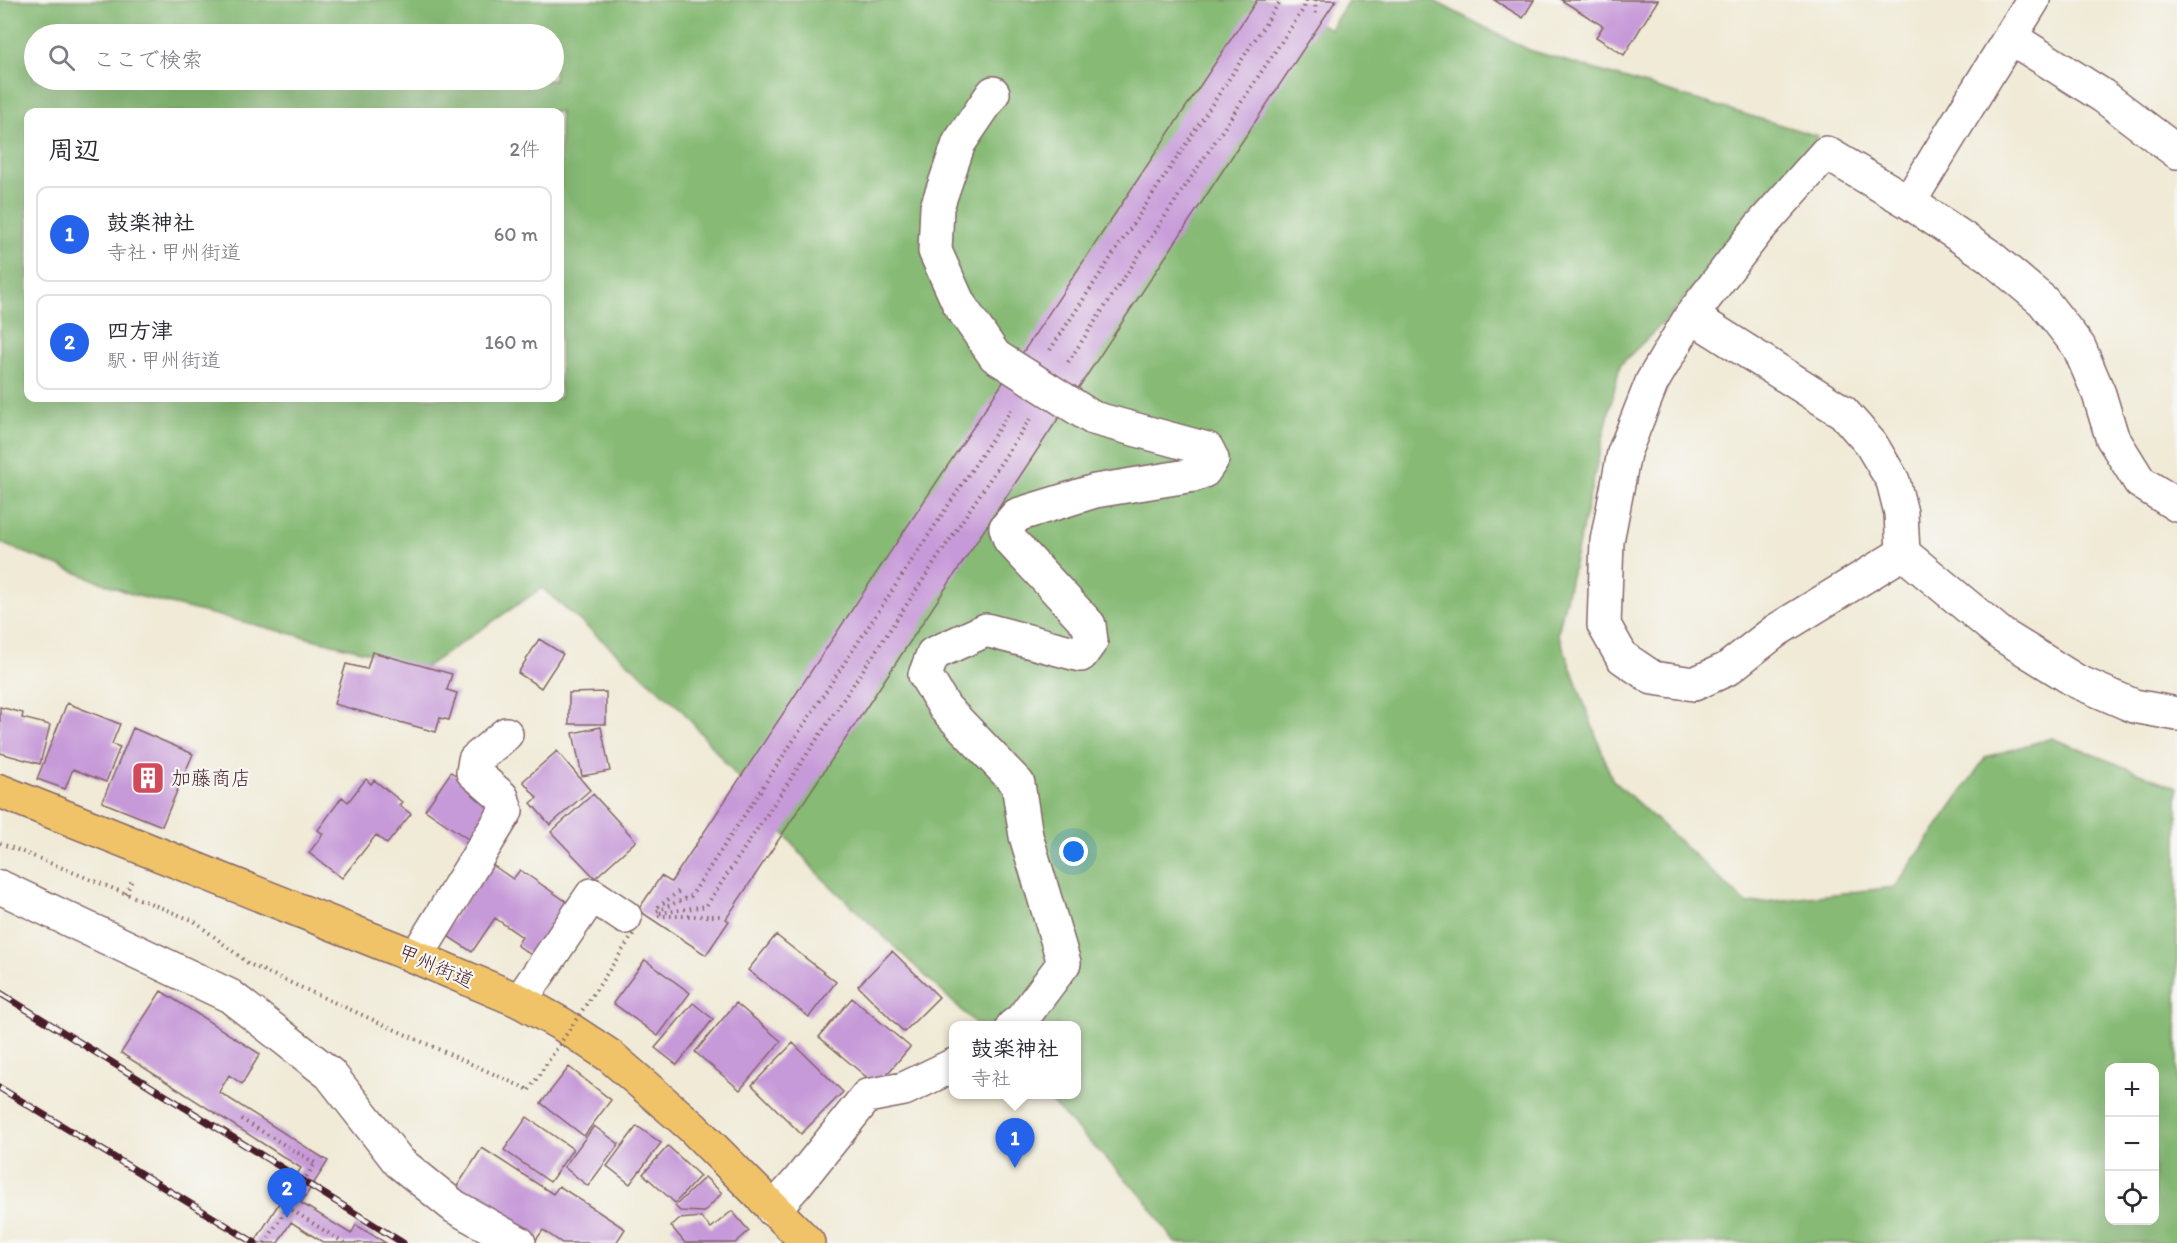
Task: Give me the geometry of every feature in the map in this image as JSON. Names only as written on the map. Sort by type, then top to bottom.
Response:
[{"type":"highway","name":"甲州街道","points":[[0,791],[416,957],[520,1001],[563,1025],[610,1056],[692,1127],[808,1243]]},
{"type":"street","points":[[1909,202],[2033,0]]},
{"type":"street","points":[[2010,38],[2103,96],[2177,152]]},
{"type":"street","points":[[993,93],[960,143],[937,207],[935,251],[959,304],[994,356],[1092,418],[1207,449],[1212,459],[1204,471],[1194,475],[1095,491],[1017,515],[1006,528],[1010,540],[1089,625],[1090,641],[1081,655],[986,630],[933,654],[926,675],[945,708],[1018,784],[1026,836],[1064,963],[1019,1021]]},
{"type":"street","points":[[1903,553],[1777,630],[1727,669],[1694,684],[1653,678],[1622,657],[1605,625],[1607,541],[1624,453],[1652,382],[1691,316],[1759,228],[1826,153],[1909,202],[1988,255],[2043,300],[2079,348],[2099,394],[2112,437],[2140,482],[2177,505]]},
{"type":"street","points":[[1691,316],[1843,412],[1871,444],[1893,481],[1901,513],[1903,553],[2002,635],[2076,681],[2134,706],[2177,714]]},
{"type":"street","points":[[416,957],[506,811],[502,797],[473,772],[475,760],[506,734]]},
{"type":"street","points":[[0,887],[230,996],[330,1074],[399,1162],[455,1207],[519,1243]]},
{"type":"street","points":[[520,1001],[591,895],[647,917]]},
{"type":"street","points":[[773,1210],[867,1096],[904,1089],[949,1067]]},
{"type":"path","points":[[1045,358],[1281,0]]},
{"type":"path","points":[[1065,367],[1304,8],[1306,0]]},
{"type":"path","points":[[1316,0],[1316,15]]},
{"type":"path","points":[[647,917],[691,896],[1019,398]]},
{"type":"path","points":[[647,917],[706,906],[1032,417]]},
{"type":"path","points":[[0,843],[194,921],[249,964],[529,1090],[647,917],[682,889]]},
{"type":"path","points":[[647,917],[722,916]]},
{"type":"path","points":[[241,1119],[315,1163],[265,1243]]},
{"type":"path","points":[[288,1207],[344,1243]]},
{"type":"green space","points":[[0,0],[1277,0],[1330,29],[1348,1],[1432,0],[1529,50],[1818,136],[1804,166],[1747,221],[1671,315],[1620,365],[1558,633],[1612,779],[1747,904],[1895,887],[1986,757],[2052,738],[2177,788],[2177,1243],[1175,1243],[1144,1198],[1048,1099],[1081,1099],[1081,1021],[973,1021],[816,872],[681,709],[542,588],[426,667],[134,595],[0,543]]},
{"type":"building","points":[[1257,0],[1336,0],[726,919],[729,921],[706,955],[638,910],[661,876],[671,882]]},
{"type":"building","points":[[1494,0],[1534,0],[1523,18]]},
{"type":"building","points":[[1561,0],[1658,0],[1624,55],[1596,37],[1603,26]]},
{"type":"building","points":[[539,639],[563,654],[541,688],[518,673]]},
{"type":"building","points":[[372,652],[452,674],[447,690],[457,693],[449,720],[440,718],[436,732],[334,704],[346,664],[367,669]]},
{"type":"building","points":[[606,692],[606,724],[569,724],[569,693]]},
{"type":"building","points":[[67,703],[120,724],[112,744],[120,747],[106,782],[73,769],[65,789],[37,779]]},
{"type":"building","points":[[0,707],[23,713],[22,718],[50,725],[40,764],[0,753]]},
{"type":"building","points":[[601,727],[610,771],[582,776],[573,733]]},
{"type":"building","name":"加藤商店","points":[[133,728],[193,754],[162,826],[102,802]]},
{"type":"building","points":[[557,751],[590,790],[550,825],[531,803],[537,798],[523,781]]},
{"type":"building","points":[[451,772],[497,803],[471,841],[425,810]]},
{"type":"building","points":[[366,779],[371,784],[374,780],[402,802],[399,805],[411,814],[387,844],[376,835],[342,878],[309,853],[323,834],[318,830],[342,797],[348,802]]},
{"type":"building","points":[[593,794],[636,841],[595,878],[551,832]]},
{"type":"building","points":[[491,864],[513,879],[520,870],[570,904],[534,957],[517,945],[522,937],[495,918],[472,952],[443,933]]},
{"type":"building","points":[[776,935],[836,982],[809,1017],[748,970]]},
{"type":"building","points":[[892,951],[939,997],[904,1032],[858,986]]},
{"type":"building","points":[[645,960],[690,993],[658,1036],[613,1003]]},
{"type":"building","points":[[161,991],[260,1054],[242,1084],[229,1075],[219,1092],[328,1161],[301,1203],[351,1234],[356,1225],[386,1243],[324,1243],[291,1222],[278,1243],[254,1243],[301,1168],[121,1053]]},
{"type":"building","points":[[852,998],[910,1047],[877,1086],[819,1037]]},
{"type":"building","points":[[693,1003],[713,1019],[677,1065],[655,1048]]},
{"type":"building","points":[[736,1003],[781,1041],[740,1090],[695,1052]]},
{"type":"building","points":[[793,1043],[843,1092],[801,1134],[752,1085]]},
{"type":"building","points":[[569,1067],[611,1100],[584,1136],[541,1103]]},
{"type":"building","points":[[527,1117],[573,1149],[550,1182],[504,1150]]},
{"type":"building","points":[[594,1126],[619,1144],[588,1186],[564,1167]]},
{"type":"building","points":[[637,1126],[661,1143],[630,1184],[607,1166]]},
{"type":"building","points":[[668,1146],[700,1176],[675,1203],[643,1174]]},
{"type":"building","points":[[482,1148],[553,1194],[559,1186],[625,1229],[616,1243],[562,1243],[543,1230],[536,1240],[456,1188]]},
{"type":"building","points":[[705,1177],[722,1193],[704,1212],[680,1211],[675,1206]]},
{"type":"building","points":[[732,1211],[749,1231],[735,1243],[685,1243],[671,1226],[679,1219],[701,1217],[711,1228]]},
{"type":"railway","points":[[0,993],[403,1243]]},
{"type":"railway","points":[[0,1088],[255,1243]]},
{"type":"place","name":"加藤商店","points":[[148,778]]},
{"type":"place","name":"鼓楽神社","points":[[1015,1168]]},
{"type":"place","name":"四方津","points":[[287,1218]]}]
